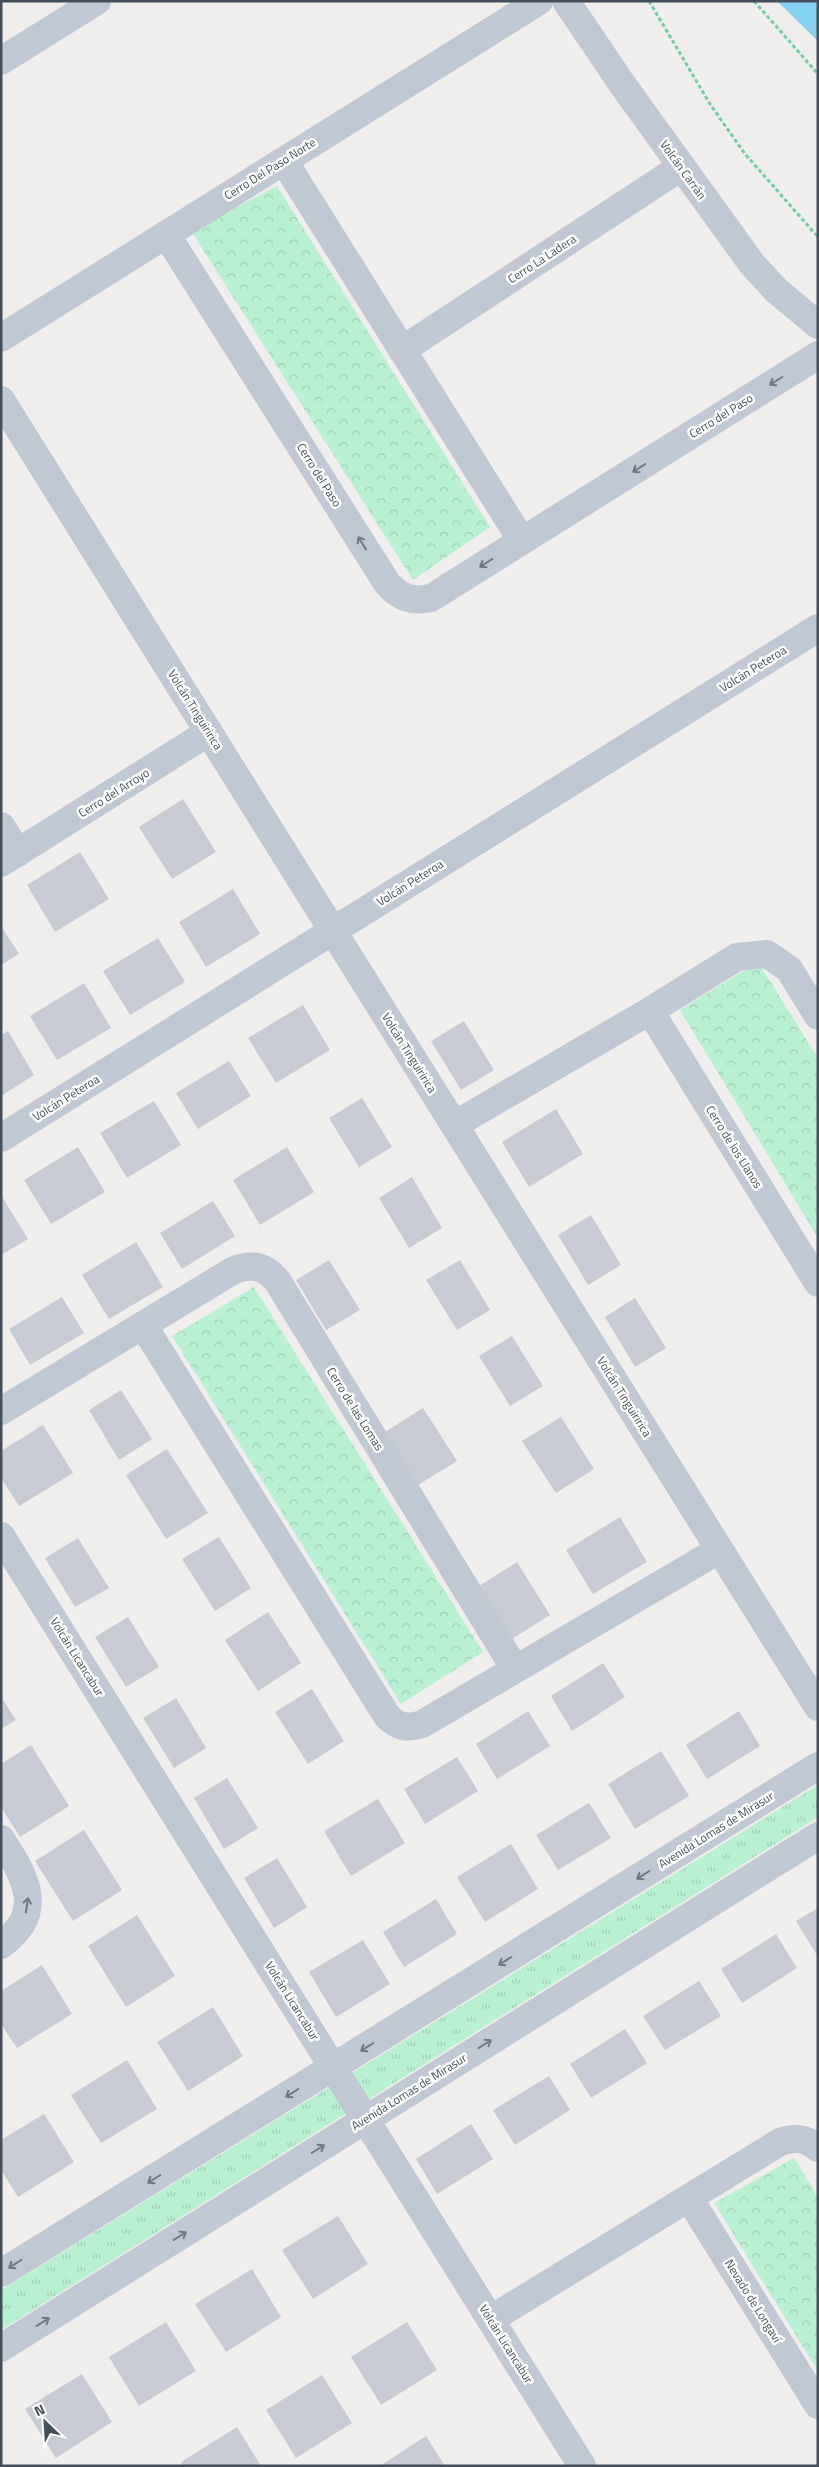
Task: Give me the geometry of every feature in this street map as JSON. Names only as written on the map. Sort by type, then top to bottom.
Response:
[{"type":"street","points":[[1,61],[97,1]]},
{"type":"street","name":"Cerro Del Paso Norte","points":[[1,338],[539,1]]},
{"type":"street","name":"Volcán Carrán","points":[[566,1],[681,167],[752,264],[777,291],[818,324]]},
{"type":"street","points":[[284,161],[522,541]]},
{"type":"street","name":"Cerro La Ladera","points":[[402,350],[681,167]]},
{"type":"street","name":"Cerro del Paso","points":[[166,234],[387,583],[396,593],[407,599],[431,598],[818,356]]},
{"type":"street","name":"Volcán Tinguiririca","points":[[1,400],[818,1707]]},
{"type":"street","name":"Volcán Peteroa","points":[[1,1138],[818,628]]},
{"type":"street","name":"Cerro del Arroyo","points":[[1,826],[10,858],[209,732]]},
{"type":"street","points":[[454,1125],[650,1011],[738,957],[767,954],[789,969],[818,1016]]},
{"type":"street","name":"Cerro de los Llanos","points":[[650,1011],[818,1282]]},
{"type":"street","name":"Cerro de las Lomas","points":[[1,1412],[234,1270],[245,1266],[257,1267],[273,1275],[515,1669]]},
{"type":"street","points":[[143,1325],[387,1716],[394,1723],[402,1727],[412,1728],[422,1724],[719,1550]]},
{"type":"street","name":"Volcán Licancabur","points":[[1,1536],[582,2466]]},
{"type":"street","name":"Avenida Lomas de Mirasur","points":[[1,2273],[818,1766]]},
{"type":"street","name":"Avenida Lomas de Mirasur","points":[[1,2348],[818,1836]]},
{"type":"street","points":[[1,1839],[25,1879],[29,1894],[28,1909],[22,1922],[14,1934],[1,1945]]},
{"type":"street","points":[[491,2319],[780,2142],[802,2139],[818,2148]]},
{"type":"street","name":"Nevado de Longaví","points":[[689,2198],[818,2405]]},
{"type":"path","points":[[649,1],[710,104],[745,154],[818,237]]},
{"type":"path","points":[[754,1],[818,74]]},
{"type":"green space","points":[[277,186],[490,527],[413,580],[191,231]]},
{"type":"green space","points":[[758,962],[818,1058],[818,1238],[680,1010]]},
{"type":"green space","points":[[254,1287],[483,1652],[401,1704],[172,1336]]},
{"type":"green space","points":[[818,1785],[818,1817],[1,2330],[1,2290]]},
{"type":"green space","points":[[794,2158],[818,2197],[818,2371],[714,2203]]},
{"type":"water","points":[[777,1],[818,1],[818,41]]},
{"type":"building","points":[[183,799],[216,852],[172,879],[139,827]]},
{"type":"building","points":[[80,852],[109,899],[55,932],[27,885]]},
{"type":"building","points":[[233,889],[260,934],[206,967],[179,922]]},
{"type":"building","points":[[1,926],[19,954],[1,965]]},
{"type":"building","points":[[158,938],[185,982],[130,1015],[103,971]]},
{"type":"building","points":[[84,983],[111,1028],[57,1060],[30,1016]]},
{"type":"building","points":[[303,1005],[330,1050],[276,1083],[248,1038]]},
{"type":"building","points":[[464,1021],[494,1070],[461,1090],[431,1041]]},
{"type":"building","points":[[8,1031],[34,1075],[1,1096],[1,1035]]},
{"type":"building","points":[[229,1061],[251,1096],[198,1129],[176,1093]]},
{"type":"building","points":[[362,1098],[392,1147],[359,1167],[329,1118]]},
{"type":"building","points":[[154,1101],[181,1145],[127,1178],[100,1133]]},
{"type":"building","points":[[556,1109],[583,1154],[529,1187],[502,1142]]},
{"type":"building","points":[[78,1147],[105,1192],[51,1224],[24,1180]]},
{"type":"building","points":[[287,1147],[314,1192],[260,1225],[233,1180]]},
{"type":"building","points":[[412,1177],[442,1228],[409,1248],[379,1198]]},
{"type":"building","points":[[1,1195],[28,1239],[1,1255]]},
{"type":"building","points":[[213,1201],[235,1236],[182,1269],[160,1233]]},
{"type":"building","points":[[591,1215],[621,1265],[588,1285],[558,1235]]},
{"type":"building","points":[[136,1242],[163,1287],[109,1319],[82,1275]]},
{"type":"building","points":[[329,1260],[360,1310],[326,1330],[296,1280]]},
{"type":"building","points":[[460,1260],[490,1310],[457,1330],[426,1280]]},
{"type":"building","points":[[62,1297],[84,1333],[30,1365],[9,1329]]},
{"type":"building","points":[[635,1298],[666,1348],[635,1367],[605,1317]]},
{"type":"building","points":[[512,1336],[543,1386],[510,1406],[479,1356]]},
{"type":"building","points":[[121,1390],[152,1439],[119,1460],[89,1410]]},
{"type":"building","points":[[423,1408],[457,1461],[418,1485],[385,1432]]},
{"type":"building","points":[[561,1417],[594,1469],[556,1493],[522,1441]]},
{"type":"building","points":[[43,1425],[73,1473],[19,1506],[1,1478],[1,1451]]},
{"type":"building","points":[[167,1449],[208,1513],[166,1539],[126,1475]]},
{"type":"building","points":[[620,1517],[647,1562],[593,1594],[566,1550]]},
{"type":"building","points":[[219,1537],[251,1588],[215,1611],[182,1559]]},
{"type":"building","points":[[78,1538],[109,1588],[75,1607],[45,1558]]},
{"type":"building","points":[[517,1562],[550,1615],[512,1639],[479,1586]]},
{"type":"building","points":[[268,1612],[301,1663],[258,1691],[225,1640]]},
{"type":"building","points":[[128,1617],[159,1667],[126,1687],[95,1637]]},
{"type":"building","points":[[603,1663],[625,1697],[572,1731],[551,1696]]},
{"type":"building","points":[[312,1689],[344,1741],[308,1764],[275,1712]]},
{"type":"building","points":[[1,1697],[16,1720],[1,1729]]},
{"type":"building","points":[[176,1698],[206,1748],[174,1768],[143,1718]]},
{"type":"building","points":[[528,1711],[550,1746],[497,1779],[476,1744]]},
{"type":"building","points":[[739,1711],[760,1746],[707,1779],[686,1745]]},
{"type":"building","points":[[31,1745],[69,1806],[20,1837],[1,1807],[1,1764]]},
{"type":"building","points":[[661,1751],[689,1796],[635,1829],[608,1784]]},
{"type":"building","points":[[457,1757],[478,1791],[425,1824],[404,1789]]},
{"type":"building","points":[[227,1778],[258,1828],[224,1849],[194,1798]]},
{"type":"building","points":[[378,1799],[405,1843],[351,1876],[324,1831]]},
{"type":"building","points":[[589,1803],[611,1838],[558,1870],[536,1835]]},
{"type":"building","points":[[84,1830],[122,1890],[73,1921],[35,1861]]},
{"type":"building","points":[[511,1844],[538,1889],[485,1922],[457,1877]]},
{"type":"building","points":[[277,1858],[307,1907],[274,1928],[244,1878]]},
{"type":"building","points":[[436,1899],[457,1934],[404,1967],[383,1932]]},
{"type":"building","points":[[818,1908],[818,1957],[796,1921]]},
{"type":"building","points":[[137,1915],[175,1976],[126,2007],[88,1946]]},
{"type":"building","points":[[776,1934],[797,1968],[742,2003],[721,1969]]},
{"type":"building","points":[[363,1940],[390,1984],[336,2017],[309,1972]]},
{"type":"building","points":[[42,1965],[72,2014],[17,2048],[1,2024],[1,1991]]},
{"type":"building","points":[[699,1981],[721,2016],[665,2050],[643,2016]]},
{"type":"building","points":[[213,2007],[243,2056],[188,2091],[157,2042]]},
{"type":"building","points":[[625,2029],[647,2063],[591,2098],[570,2064]]},
{"type":"building","points":[[127,2060],[157,2109],[101,2143],[71,2095]]},
{"type":"building","points":[[549,2076],[570,2110],[515,2145],[493,2110]]},
{"type":"building","points":[[44,2114],[74,2162],[18,2197],[1,2170],[1,2140]]},
{"type":"building","points":[[471,2124],[493,2159],[437,2194],[416,2159]]},
{"type":"building","points":[[338,2216],[368,2264],[313,2299],[282,2250]]},
{"type":"building","points":[[252,2269],[281,2317],[226,2352],[195,2304]]},
{"type":"building","points":[[166,2322],[196,2371],[139,2406],[109,2357]]},
{"type":"building","points":[[407,2322],[437,2370],[381,2405],[351,2357]]},
{"type":"building","points":[[82,2374],[112,2422],[56,2458],[25,2409]]},
{"type":"building","points":[[322,2375],[352,2423],[296,2458],[266,2410]]},
{"type":"building","points":[[237,2427],[261,2466],[183,2466],[181,2462]]},
{"type":"building","points":[[426,2436],[445,2466],[380,2466]]}]
